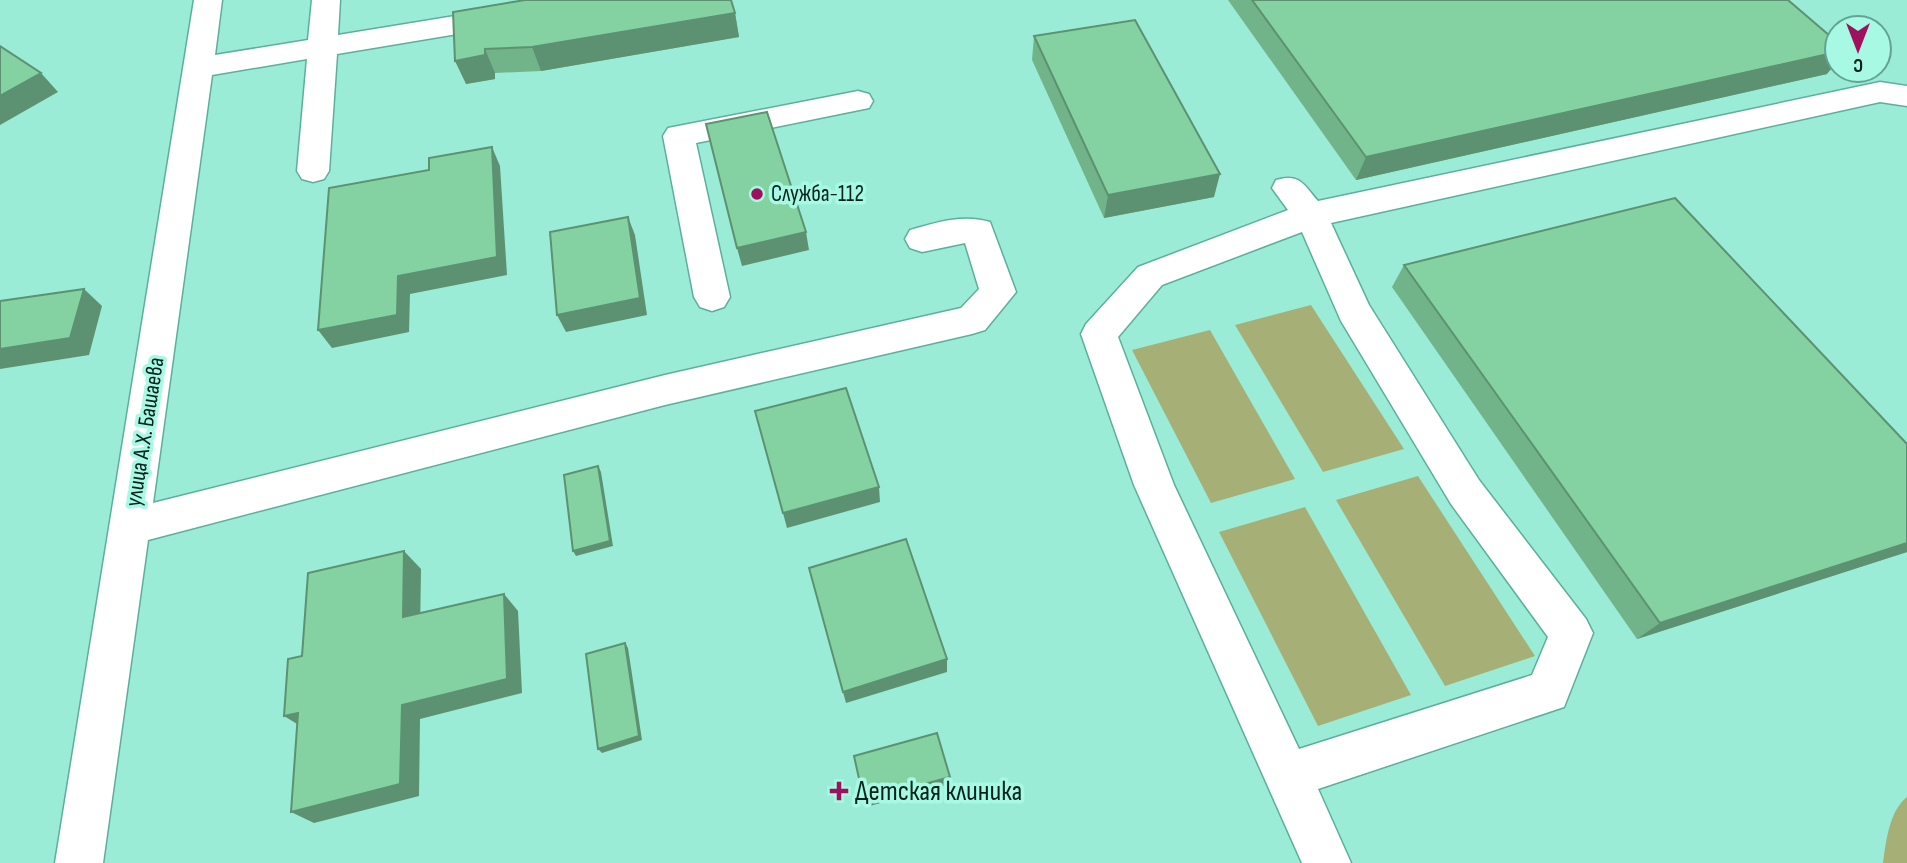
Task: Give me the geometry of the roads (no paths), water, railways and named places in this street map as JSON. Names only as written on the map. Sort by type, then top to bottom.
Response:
[{"type":"street","name":"улица А.Х. Башаева","points":[[79,863],[208,0]]},
{"type":"street","points":[[313,171],[326,0]]},
{"type":"street","points":[[199,67],[607,0]]},
{"type":"street","points":[[1327,863],[1154,485],[1099,334],[1150,276],[1300,201],[1881,92],[1907,96]]},
{"type":"street","points":[[712,297],[679,136],[859,101]]},
{"type":"street","points":[[1287,776],[1548,692],[1571,634],[1465,492],[1354,311],[1300,201]]},
{"type":"street","points":[[130,527],[665,390],[972,320],[998,292],[978,231],[959,230],[922,239]]},
{"type":"place","name":"Служба-112","points":[[757,194]]},
{"type":"place","name":"Детская клиника","points":[[839,791]]}]
